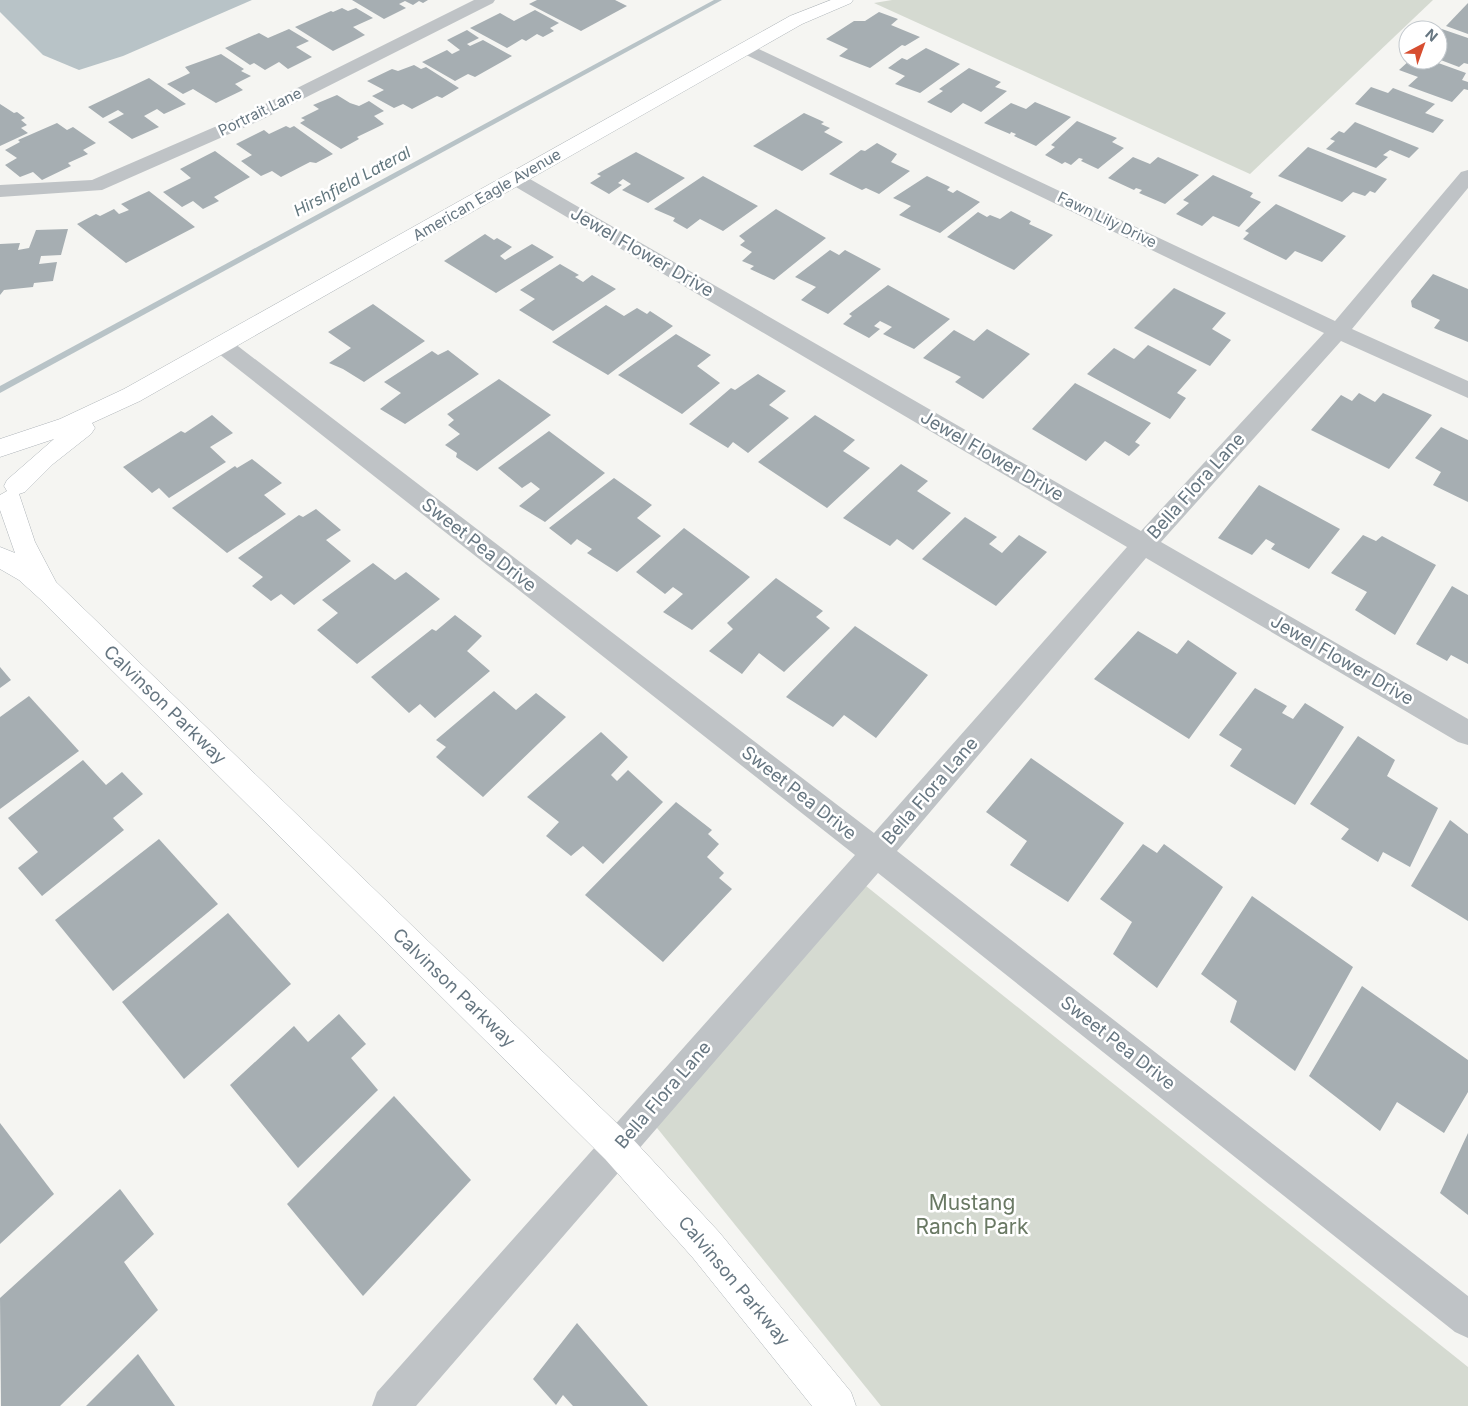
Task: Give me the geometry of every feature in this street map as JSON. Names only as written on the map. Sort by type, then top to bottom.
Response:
[{"type":"street","name":"Portrait Lane","points":[[0,191],[95,186],[252,117],[487,0]]},
{"type":"street","name":"American Eagle Avenue","points":[[0,448],[68,426],[132,395],[796,20],[845,0]]},
{"type":"street","name":"Fawn Lily Drive","points":[[746,48],[1468,390]]},
{"type":"street","name":"Bella Flora Lane","points":[[391,1406],[876,853],[1143,545],[1338,330],[1468,176]]},
{"type":"street","name":"Jewel Flower Drive","points":[[516,179],[1468,733]]},
{"type":"street","name":"Sweet Pea Drive","points":[[222,345],[876,853],[1468,1319]]},
{"type":"street","name":"American Eagle Avenue","points":[[9,499],[45,458],[76,432],[132,395]]},
{"type":"street","name":"Calvinson Parkway","points":[[0,458],[9,464],[15,474],[9,499],[22,542],[33,567],[49,592]]},
{"type":"street","name":"Calvinson Parkway","points":[[0,557],[28,573],[49,592],[617,1147],[706,1245],[837,1406]]},
{"type":"green space","points":[[892,0],[1433,0],[1412,20],[1398,20],[1398,33],[1250,174],[874,3]]},
{"type":"green space","name":"Mustang Ranch Park","points":[[851,874],[1468,1367],[1468,1406],[881,1406],[645,1113]]},
{"type":"shaded area","points":[[0,0],[252,0],[123,56],[79,70],[43,55],[0,12]]},
{"type":"building","points":[[352,0],[428,0],[423,3],[419,1],[413,5],[405,1],[399,4],[406,8],[384,19]]},
{"type":"building","points":[[537,0],[615,0],[627,6],[581,31],[529,4]]},
{"type":"building","points":[[1468,3],[1468,34],[1448,27],[1448,24]]},
{"type":"building","points":[[342,8],[348,11],[356,8],[373,18],[353,27],[365,35],[333,51],[295,27],[331,11]]},
{"type":"building","points":[[535,10],[559,23],[550,28],[554,31],[543,37],[537,34],[526,41],[522,39],[507,48],[470,28],[500,13],[514,21]]},
{"type":"building","points":[[879,12],[898,19],[891,25],[920,37],[905,46],[902,45],[870,68],[839,56],[848,49],[826,39],[854,21],[865,21]]},
{"type":"building","points":[[289,29],[309,41],[296,47],[312,57],[288,69],[279,62],[265,70],[254,63],[250,65],[225,48],[259,33],[268,38]]},
{"type":"building","points":[[467,30],[479,38],[467,44],[470,46],[483,40],[512,56],[475,77],[468,74],[455,81],[422,62],[447,50],[452,54],[460,50],[447,40]]},
{"type":"building","points":[[1448,31],[1468,38],[1468,64],[1464,63],[1459,67],[1448,63]]},
{"type":"building","points":[[926,48],[960,64],[920,93],[895,84],[905,76],[888,68],[902,58],[907,60]]},
{"type":"building","points":[[221,54],[244,69],[241,71],[251,76],[235,84],[243,90],[216,103],[193,89],[183,94],[167,84],[190,73],[185,67]]},
{"type":"building","points":[[414,65],[421,69],[426,67],[459,88],[442,98],[437,96],[412,109],[403,104],[394,108],[372,96],[384,90],[367,81],[392,69],[398,71]]},
{"type":"building","points":[[1448,66],[1466,73],[1462,80],[1468,82],[1468,90],[1464,89],[1452,102],[1408,86],[1418,77],[1399,70],[1448,70]]},
{"type":"building","points":[[969,68],[1001,82],[995,87],[1007,91],[981,112],[963,103],[951,113],[927,102],[943,91],[939,89]]},
{"type":"building","points":[[149,78],[186,104],[164,114],[157,109],[144,116],[159,127],[132,139],[108,122],[124,114],[118,110],[103,118],[88,107]]},
{"type":"building","points":[[1371,87],[1388,93],[1393,88],[1435,104],[1425,113],[1444,120],[1433,133],[1355,104]]},
{"type":"building","points":[[337,95],[359,106],[369,101],[384,111],[374,116],[384,124],[357,137],[359,139],[341,149],[300,123],[305,120],[301,118],[319,109],[313,105]]},
{"type":"building","points":[[1035,102],[1071,117],[1036,146],[1014,136],[1016,134],[1011,132],[1010,134],[984,123],[1011,103],[1026,109]]},
{"type":"building","points":[[0,104],[25,118],[21,120],[27,125],[21,128],[28,133],[0,146]]},
{"type":"building","points":[[804,113],[824,122],[821,124],[830,128],[824,132],[843,142],[802,171],[753,146]]},
{"type":"building","points":[[1077,121],[1117,138],[1112,142],[1124,148],[1098,169],[1081,161],[1083,159],[1079,158],[1071,165],[1065,162],[1062,164],[1045,155],[1055,147],[1051,145]]},
{"type":"building","points":[[1355,122],[1419,148],[1409,158],[1390,150],[1383,155],[1388,157],[1376,168],[1326,149],[1335,141],[1330,139],[1339,131],[1344,133]]},
{"type":"building","points":[[57,123],[67,130],[73,127],[96,143],[83,150],[88,154],[68,163],[71,166],[42,180],[33,172],[20,177],[5,165],[17,158],[5,150],[20,142],[18,140]]},
{"type":"building","points":[[286,126],[290,128],[294,126],[333,154],[316,163],[310,162],[281,177],[272,171],[261,176],[241,161],[252,155],[236,144],[264,130],[269,134]]},
{"type":"building","points":[[877,143],[897,154],[891,162],[910,171],[879,194],[866,188],[862,190],[829,174],[861,150],[865,151]]},
{"type":"building","points":[[1308,147],[1387,179],[1375,193],[1370,191],[1365,196],[1353,192],[1342,202],[1278,176]]},
{"type":"building","points":[[215,151],[250,177],[214,197],[219,201],[203,209],[193,201],[182,207],[163,192],[191,178],[180,169]]},
{"type":"building","points":[[636,152],[685,178],[648,203],[622,190],[631,184],[623,179],[618,183],[622,185],[609,194],[590,183],[601,176],[597,174]]},
{"type":"building","points":[[1133,157],[1150,164],[1158,157],[1199,175],[1165,204],[1139,193],[1142,190],[1136,188],[1134,190],[1108,178]]},
{"type":"building","points":[[1213,175],[1253,193],[1250,197],[1261,202],[1239,227],[1213,216],[1202,226],[1176,214],[1189,203],[1183,200]]},
{"type":"building","points":[[703,176],[758,206],[723,231],[700,219],[687,229],[673,221],[675,218],[654,209]]},
{"type":"building","points":[[927,176],[950,187],[947,190],[953,193],[957,190],[980,202],[940,233],[899,215],[911,206],[893,198]]},
{"type":"building","points":[[149,191],[195,227],[126,263],[77,224],[96,214],[100,216],[114,209],[119,214],[129,210],[121,204]]},
{"type":"building","points":[[1276,204],[1346,236],[1322,262],[1295,251],[1286,260],[1243,239],[1249,233],[1245,231]]},
{"type":"building","points":[[776,209],[826,238],[774,280],[750,269],[754,266],[742,261],[752,252],[740,245],[745,241],[739,236]]},
{"type":"building","points":[[1011,211],[1031,221],[1029,224],[1053,235],[1014,270],[947,237],[978,212],[987,217],[990,215],[1000,219]]},
{"type":"building","points":[[68,229],[61,255],[41,256],[39,264],[57,262],[53,281],[34,283],[33,287],[4,290],[0,295],[0,244],[20,243],[18,250],[29,248],[36,230]]},
{"type":"building","points":[[485,234],[494,240],[497,238],[512,247],[500,256],[505,260],[532,244],[554,257],[496,293],[444,261]]},
{"type":"building","points":[[830,250],[839,255],[845,250],[881,269],[828,314],[801,300],[816,287],[795,277]]},
{"type":"building","points":[[560,264],[579,275],[575,277],[583,282],[592,275],[616,289],[553,331],[519,310],[535,299],[520,290]]},
{"type":"building","points":[[1433,274],[1468,289],[1468,342],[1434,328],[1440,320],[1412,307],[1411,301]]},
{"type":"building","points":[[888,285],[950,319],[914,349],[883,334],[892,327],[880,321],[874,326],[880,329],[869,338],[843,324],[852,316],[849,314]]},
{"type":"building","points":[[1174,288],[1226,313],[1212,329],[1231,340],[1210,366],[1134,328]]},
{"type":"building","points":[[373,304],[425,341],[364,382],[329,363],[351,348],[328,332]]},
{"type":"building","points":[[606,305],[624,316],[637,308],[647,314],[650,311],[673,326],[608,375],[552,342]]},
{"type":"building","points":[[987,329],[1030,354],[983,399],[955,382],[961,377],[923,358],[954,330],[974,341]]},
{"type":"building","points":[[676,334],[711,355],[697,366],[720,383],[682,414],[618,375]]},
{"type":"building","points":[[1148,345],[1197,370],[1177,393],[1186,398],[1170,419],[1087,374],[1114,348],[1134,359]]},
{"type":"building","points":[[448,350],[479,374],[405,424],[380,409],[401,393],[384,382],[432,351],[438,355]]},
{"type":"building","points":[[758,374],[786,391],[769,405],[789,418],[748,453],[733,442],[728,448],[689,424],[731,388],[735,390]]},
{"type":"building","points":[[499,379],[551,415],[477,471],[456,457],[457,453],[445,445],[460,434],[448,425],[454,420],[447,414]]},
{"type":"building","points":[[1075,383],[1151,423],[1135,442],[1140,445],[1129,456],[1105,441],[1086,461],[1032,429]]},
{"type":"building","points":[[1359,393],[1375,402],[1383,393],[1432,415],[1389,469],[1311,430],[1341,395],[1352,401]]},
{"type":"building","points":[[212,415],[233,433],[210,447],[226,462],[169,498],[159,488],[152,493],[123,467],[181,431],[185,433]]},
{"type":"building","points":[[815,415],[855,440],[843,451],[870,468],[827,508],[758,462]]},
{"type":"building","points":[[1441,427],[1468,440],[1468,502],[1433,485],[1441,472],[1415,458]]},
{"type":"building","points":[[549,431],[605,473],[545,522],[519,506],[540,489],[531,482],[522,488],[498,468]]},
{"type":"building","points":[[252,459],[282,483],[264,495],[286,514],[227,553],[172,508],[235,466],[237,468]]},
{"type":"building","points":[[901,464],[928,481],[917,491],[951,513],[913,550],[897,539],[890,546],[843,518]]},
{"type":"building","points":[[614,478],[652,505],[637,518],[661,536],[617,572],[587,553],[592,549],[577,539],[571,545],[549,528]]},
{"type":"building","points":[[1259,485],[1340,529],[1309,569],[1271,549],[1275,544],[1266,539],[1252,555],[1218,538]]},
{"type":"building","points":[[316,509],[341,530],[326,540],[351,561],[294,605],[281,594],[271,601],[252,586],[263,577],[238,558],[299,515],[303,517]]},
{"type":"building","points":[[965,517],[997,537],[989,544],[1002,553],[1019,535],[1047,552],[996,606],[922,559]]},
{"type":"building","points":[[684,528],[750,577],[692,630],[663,612],[683,594],[673,587],[665,594],[636,572]]},
{"type":"building","points":[[1363,535],[1376,541],[1382,536],[1436,565],[1395,635],[1355,610],[1367,592],[1331,573]]},
{"type":"building","points":[[373,563],[395,580],[406,572],[440,599],[357,664],[317,630],[338,613],[322,600]]},
{"type":"building","points":[[776,578],[823,611],[816,617],[830,628],[784,672],[759,653],[742,674],[709,651],[733,629],[727,623]]},
{"type":"building","points":[[1452,586],[1468,595],[1468,664],[1451,655],[1447,661],[1416,644]]},
{"type":"building","points":[[455,615],[482,636],[467,651],[490,671],[435,718],[420,704],[409,713],[371,677],[432,629],[436,631]]},
{"type":"building","points":[[855,626],[928,675],[876,738],[844,715],[833,727],[786,697]]},
{"type":"building","points":[[1138,631],[1177,654],[1188,640],[1237,673],[1189,739],[1094,679]]},
{"type":"building","points":[[0,667],[11,680],[0,688]]},
{"type":"building","points":[[1255,688],[1287,706],[1282,713],[1293,719],[1305,703],[1344,727],[1295,805],[1230,766],[1242,749],[1219,735]]},
{"type":"building","points":[[494,691],[516,710],[536,693],[566,717],[483,797],[436,757],[446,747],[436,740]]},
{"type":"building","points":[[29,696],[79,751],[0,809],[0,717]]},
{"type":"building","points":[[601,732],[628,757],[611,775],[617,781],[628,770],[663,802],[603,864],[583,846],[571,856],[546,836],[559,822],[527,797]]},
{"type":"building","points":[[1358,736],[1395,760],[1387,776],[1438,808],[1410,867],[1383,852],[1378,862],[1341,839],[1349,829],[1310,804]]},
{"type":"building","points":[[1031,758],[1124,823],[1068,902],[1010,865],[1027,841],[986,812]]},
{"type":"building","points":[[83,760],[106,785],[122,772],[143,794],[113,818],[124,830],[42,896],[18,868],[38,852],[8,818]]},
{"type":"building","points":[[676,802],[712,830],[708,834],[719,844],[707,857],[724,873],[719,878],[732,889],[663,962],[585,895]]},
{"type":"building","points":[[1450,820],[1468,834],[1468,921],[1411,886]]},
{"type":"building","points":[[159,839],[218,904],[113,991],[55,920]]},
{"type":"building","points":[[1143,844],[1157,853],[1164,844],[1223,887],[1157,988],[1113,954],[1132,922],[1100,899]]},
{"type":"building","points":[[1252,896],[1353,967],[1295,1071],[1230,1022],[1237,1001],[1201,974]]},
{"type":"building","points":[[228,913],[291,984],[184,1079],[122,1002]]},
{"type":"building","points":[[1362,986],[1468,1060],[1468,1092],[1444,1133],[1397,1102],[1380,1131],[1309,1076]]},
{"type":"building","points":[[339,1014],[366,1044],[351,1058],[378,1090],[298,1168],[230,1085],[294,1026],[308,1042]]},
{"type":"building","points":[[394,1096],[471,1180],[363,1296],[287,1204]]},
{"type":"building","points":[[0,1123],[54,1194],[0,1244]]},
{"type":"building","points":[[1468,1133],[1468,1215],[1440,1193]]},
{"type":"building","points":[[120,1189],[154,1234],[124,1262],[158,1310],[60,1406],[1,1406],[0,1298]]},
{"type":"building","points":[[577,1323],[648,1406],[573,1406],[563,1395],[556,1405],[533,1379]]},
{"type":"building","points":[[138,1354],[175,1406],[86,1406]]},
{"type":"waterway","name":"Hirshfield Lateral","points":[[0,390],[719,0]]}]
